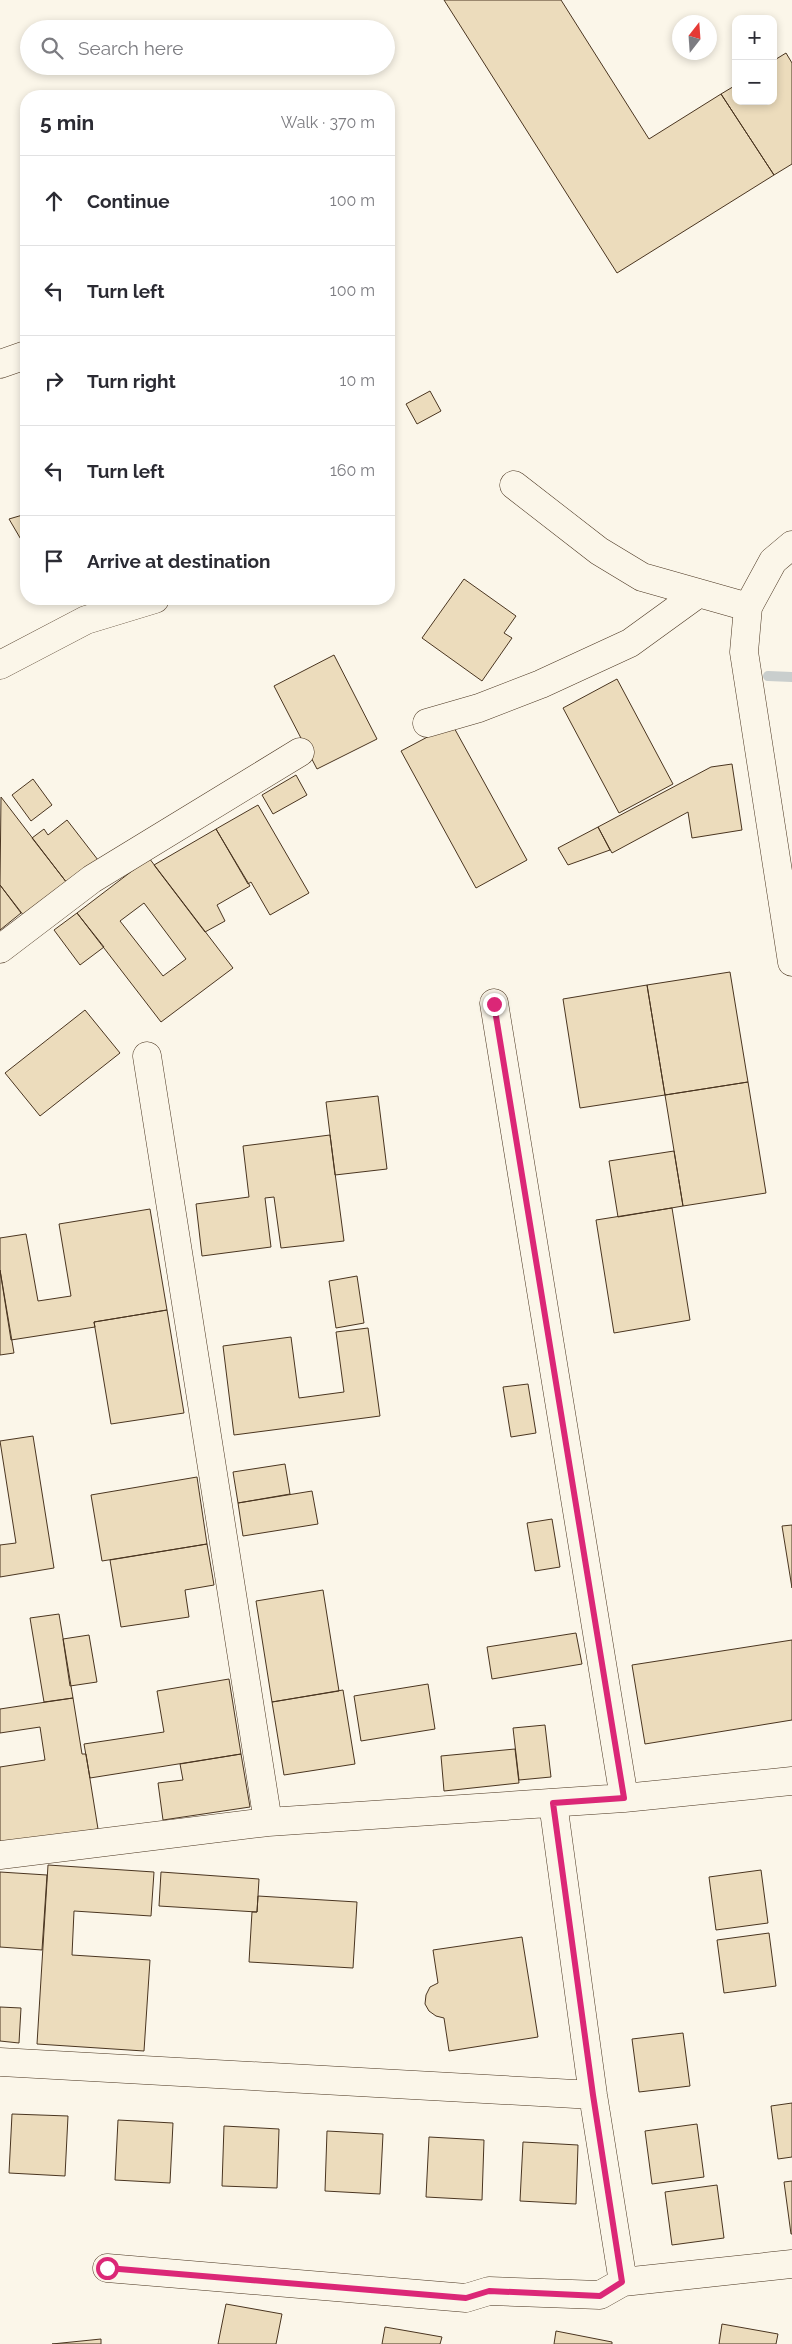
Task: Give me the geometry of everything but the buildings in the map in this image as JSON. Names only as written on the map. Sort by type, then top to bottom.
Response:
[{"type":"street","points":[[0,364],[20,357]]},
{"type":"street","points":[[514,485],[599,551],[642,577],[748,607]]},
{"type":"street","points":[[792,546],[773,561],[748,607],[744,652],[792,962]]},
{"type":"street","points":[[427,723],[479,708],[630,644],[699,593]]},
{"type":"street","points":[[0,665],[86,620],[135,605]]},
{"type":"street","points":[[0,949],[92,879],[300,752]]},
{"type":"street","points":[[494,1004],[624,1798]]},
{"type":"street","points":[[147,1056],[268,1822]]},
{"type":"street","points":[[0,1855],[268,1822],[624,1798],[792,1781]]},
{"type":"street","points":[[553,1803],[593,2095],[622,2282]]},
{"type":"street","points":[[0,2062],[593,2095]]},
{"type":"street","points":[[107,2268],[466,2298],[489,2291],[600,2296],[622,2282],[792,2264]]},
{"type":"waterway","points":[[768,676],[792,677]]},
{"type":"route","points":[[107,2268],[466,2298],[489,2291],[600,2296],[622,2282],[593,2095],[553,1803],[624,1798],[494,1004]]}]
